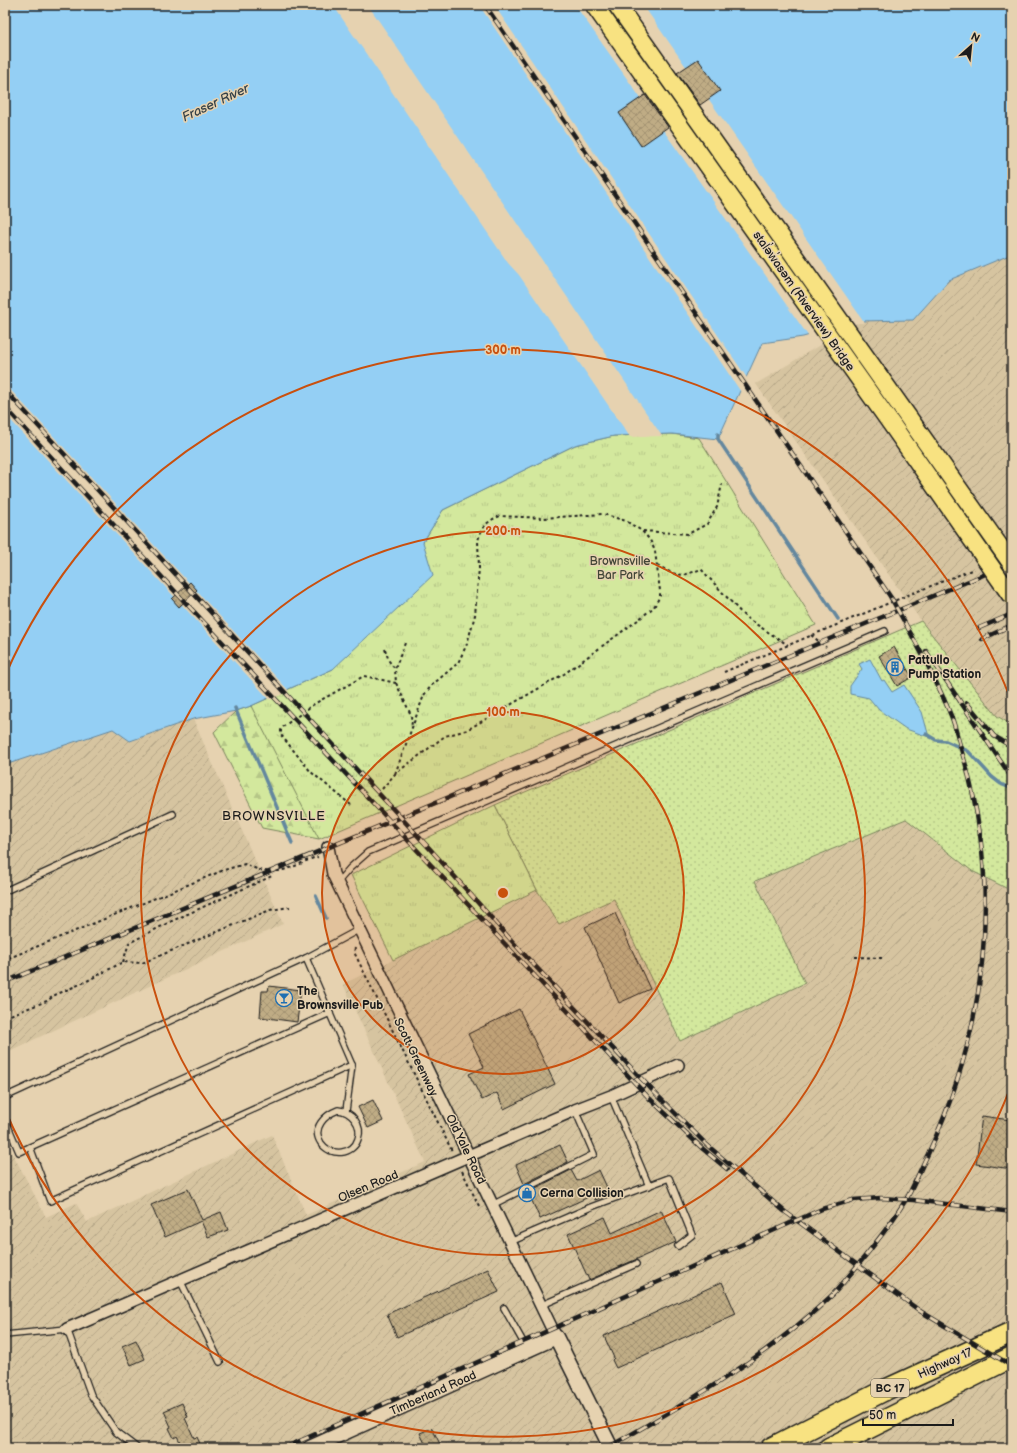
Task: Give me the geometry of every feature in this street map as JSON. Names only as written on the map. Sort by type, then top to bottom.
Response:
[{"type":"highway","name":"Highway 17","points":[[771,1448],[885,1390],[1012,1332]]},
{"type":"highway","name":"Highway 17","points":[[829,1448],[1012,1357]]},
{"type":"main road","name":"stal̕əw̓asəm (Riverview) Bridge","points":[[594,5],[888,419],[1012,597]]},
{"type":"main road","name":"stal̕əw̓asəm (Riverview) Bridge","points":[[617,5],[1012,564]]},
{"type":"street","name":"Old Yale Road","points":[[329,851],[333,874],[337,883],[492,1205],[542,1305],[556,1338],[611,1448]]},
{"type":"street","name":"Olsen Road","points":[[67,1329],[575,1110],[611,1096],[678,1065]]},
{"type":"street","name":"Timberland Road","points":[[310,1448],[556,1338]]},
{"type":"lane","points":[[337,883],[350,868],[368,852],[885,631]]},
{"type":"lane","points":[[5,891],[173,814]]},
{"type":"lane","points":[[5,1097],[306,958],[360,929]]},
{"type":"lane","points":[[306,958],[352,1065],[346,1111]]},
{"type":"lane","points":[[5,1119],[19,1152],[330,1013]]},
{"type":"lane","points":[[30,1147],[50,1201],[352,1065]]},
{"type":"lane","points":[[611,1096],[649,1186]]},
{"type":"lane","points":[[338,1110],[346,1111],[357,1123],[360,1131],[358,1139],[350,1150],[343,1153],[335,1152],[328,1149],[321,1143],[318,1131],[320,1123],[325,1117],[338,1110]]},
{"type":"lane","points":[[492,1205],[594,1154],[575,1110]]},
{"type":"lane","points":[[510,1242],[591,1207],[668,1178],[692,1235],[678,1246]]},
{"type":"lane","points":[[542,1305],[636,1264]]},
{"type":"lane","points":[[180,1280],[220,1362]]},
{"type":"lane","points":[[504,1308],[528,1351]]},
{"type":"lane","points":[[5,1335],[67,1329],[91,1395],[116,1432],[137,1448]]},
{"type":"path","points":[[642,531],[688,534],[707,524],[717,507],[722,484]]},
{"type":"path","points":[[382,789],[396,774],[445,736],[468,730],[564,674],[654,607],[660,596],[655,551],[650,540],[642,531],[626,521],[603,514],[544,518],[500,516],[486,524],[478,540],[479,568],[475,615],[467,644],[458,663],[432,685],[424,695],[396,774]]},
{"type":"path","points":[[657,565],[675,575],[686,574],[701,569],[745,617],[788,645]]},
{"type":"path","points":[[724,672],[913,593],[977,568]]},
{"type":"path","points":[[811,635],[832,653]]},
{"type":"path","points":[[405,643],[395,669],[396,683],[412,715],[412,729]]},
{"type":"path","points":[[385,649],[389,661],[395,669]]},
{"type":"path","points":[[351,805],[311,772],[281,735],[281,730],[284,726],[314,704],[364,676],[396,683]]},
{"type":"path","points":[[5,970],[9,958],[224,870],[245,864],[257,870],[269,872],[283,871],[316,858],[329,851]]},
{"type":"path","points":[[122,962],[129,943],[172,921],[272,876]]},
{"type":"path","points":[[5,1017],[47,1001],[54,995],[85,982],[122,962],[142,962],[270,910],[290,907]]},
{"type":"path","name":"Scott Greenway","points":[[360,929],[354,952],[451,1148]]},
{"type":"path","points":[[855,957],[882,958]]},
{"type":"path","points":[[462,1171],[482,1212]]},
{"type":"shaded area","points":[[1012,254],[1012,725],[997,716],[921,621],[756,384],[859,321],[913,320],[949,280]]},
{"type":"shaded area","points":[[193,719],[283,924],[5,1053],[5,765],[113,729],[131,741]]},
{"type":"shaded area","points":[[906,819],[972,871],[1012,891],[1012,1448],[5,1448],[5,1139],[46,1217],[76,1203],[87,1222],[272,1135],[306,1215],[425,1162],[343,984],[537,890],[559,924],[614,899],[680,1041],[805,983],[755,881]]},
{"type":"green space","name":"Brownsville Bar Park","points":[[672,434],[699,438],[816,625],[319,839],[251,706],[333,669],[423,542],[443,510],[575,445],[614,436]]},
{"type":"green space","points":[[921,621],[997,716],[1012,725],[1012,891],[972,871],[906,819],[755,881],[805,983],[680,1041],[614,899],[559,924],[537,890],[495,805]]},
{"type":"green space","points":[[251,706],[279,714],[322,792],[319,839],[262,828],[214,732],[236,711]]},
{"type":"green space","points":[[495,805],[537,890],[393,960],[351,875]]},
{"type":"water","name":"Fraser River","points":[[5,5],[1012,5],[1012,254],[949,280],[913,320],[859,321],[803,337],[762,343],[718,439],[672,434],[614,436],[575,445],[443,510],[423,542],[433,575],[333,669],[251,706],[236,711],[193,719],[130,741],[113,729],[5,765]]},
{"type":"water","points":[[870,659],[882,681],[884,680],[892,692],[904,685],[922,712],[929,737],[906,729],[879,710],[869,698],[850,694],[850,686],[862,669],[859,664]]},
{"type":"pier","points":[[333,5],[368,5],[662,436],[630,437],[519,275],[508,263]]},
{"type":"pier","points":[[479,5],[494,5],[747,378],[741,392]]},
{"type":"pier","points":[[575,5],[643,5],[865,323],[859,323],[809,337]]},
{"type":"pier","points":[[5,384],[289,691],[270,700],[5,414]]},
{"type":"building","points":[[698,59],[720,91],[700,105],[677,73]]},
{"type":"building","points":[[645,95],[668,127],[641,146],[619,113]]},
{"type":"building","points":[[190,582],[197,590],[179,607],[172,599]]},
{"type":"building","name":"Pattullo Pump Station","points":[[894,647],[912,677],[897,686],[879,656]]},
{"type":"building","points":[[615,913],[650,989],[619,1003],[585,927]]},
{"type":"building","points":[[269,986],[301,990],[297,1022],[260,1017],[262,991],[268,991]]},
{"type":"building","points":[[519,1009],[555,1084],[504,1109],[497,1093],[482,1100],[469,1074],[484,1067],[468,1034]]},
{"type":"building","points":[[373,1100],[383,1121],[368,1128],[358,1107]]},
{"type":"building","points":[[982,1116],[1010,1120],[1008,1135],[1012,1135],[1012,1169],[976,1164]]},
{"type":"building","points":[[560,1145],[568,1162],[524,1184],[516,1165]]},
{"type":"building","points":[[571,1170],[577,1181],[599,1170],[610,1194],[595,1200],[593,1195],[540,1219],[528,1192]]},
{"type":"building","points":[[188,1189],[202,1220],[221,1212],[228,1230],[208,1237],[201,1221],[165,1237],[151,1205]]},
{"type":"building","points":[[661,1210],[676,1242],[589,1280],[568,1234],[605,1217],[612,1233]]},
{"type":"building","points":[[488,1269],[499,1292],[397,1337],[387,1314]]},
{"type":"building","points":[[722,1282],[736,1314],[616,1368],[612,1360],[614,1358],[604,1336]]},
{"type":"building","points":[[136,1340],[145,1359],[131,1365],[122,1346]]},
{"type":"building","points":[[182,1403],[188,1417],[185,1418],[194,1438],[197,1437],[202,1448],[170,1448],[181,1444],[177,1436],[174,1438],[169,1428],[171,1427],[164,1411]]},
{"type":"building","points":[[432,1428],[442,1448],[427,1448],[420,1433]]},
{"type":"waterway","points":[[718,434],[718,439],[838,619]]},
{"type":"waterway","points":[[235,708],[292,843]]},
{"type":"waterway","points":[[926,734],[936,740],[946,741],[968,751],[992,777],[1001,784],[1012,789]]},
{"type":"waterway","points":[[316,896],[326,918]]},
{"type":"railway","points":[[485,5],[894,602]]},
{"type":"railway","points":[[5,390],[431,850],[520,950],[654,1092],[707,1145],[784,1211],[920,1311],[1012,1366]]},
{"type":"railway","points":[[5,407],[184,601],[649,1098],[703,1149],[727,1169]]},
{"type":"railway","points":[[5,982],[1012,563]]},
{"type":"railway","points":[[607,1448],[665,1415],[751,1361],[804,1320],[832,1295],[875,1244],[902,1206],[911,1191],[948,1107],[963,1059],[975,1011],[982,961],[985,912],[983,862],[976,812],[965,762],[952,718],[931,672],[891,598]]},
{"type":"railway","points":[[979,628],[1012,614]]},
{"type":"railway","points":[[982,639],[1012,625]]},
{"type":"railway","points":[[926,651],[1012,778]]},
{"type":"railway","points":[[967,703],[994,736],[1012,747]]},
{"type":"railway","points":[[284,1448],[822,1209],[853,1200],[881,1198],[913,1200],[1012,1212]]},
{"type":"place","name":"Pattullo Pump Station","points":[[895,667]]},
{"type":"place","name":"The Brownsville Pub","points":[[284,998]]},
{"type":"place","name":"Cerna Collision","points":[[527,1193]]},
{"type":"district","name":"BROWNSVILLE","points":[[274,815]]}]
